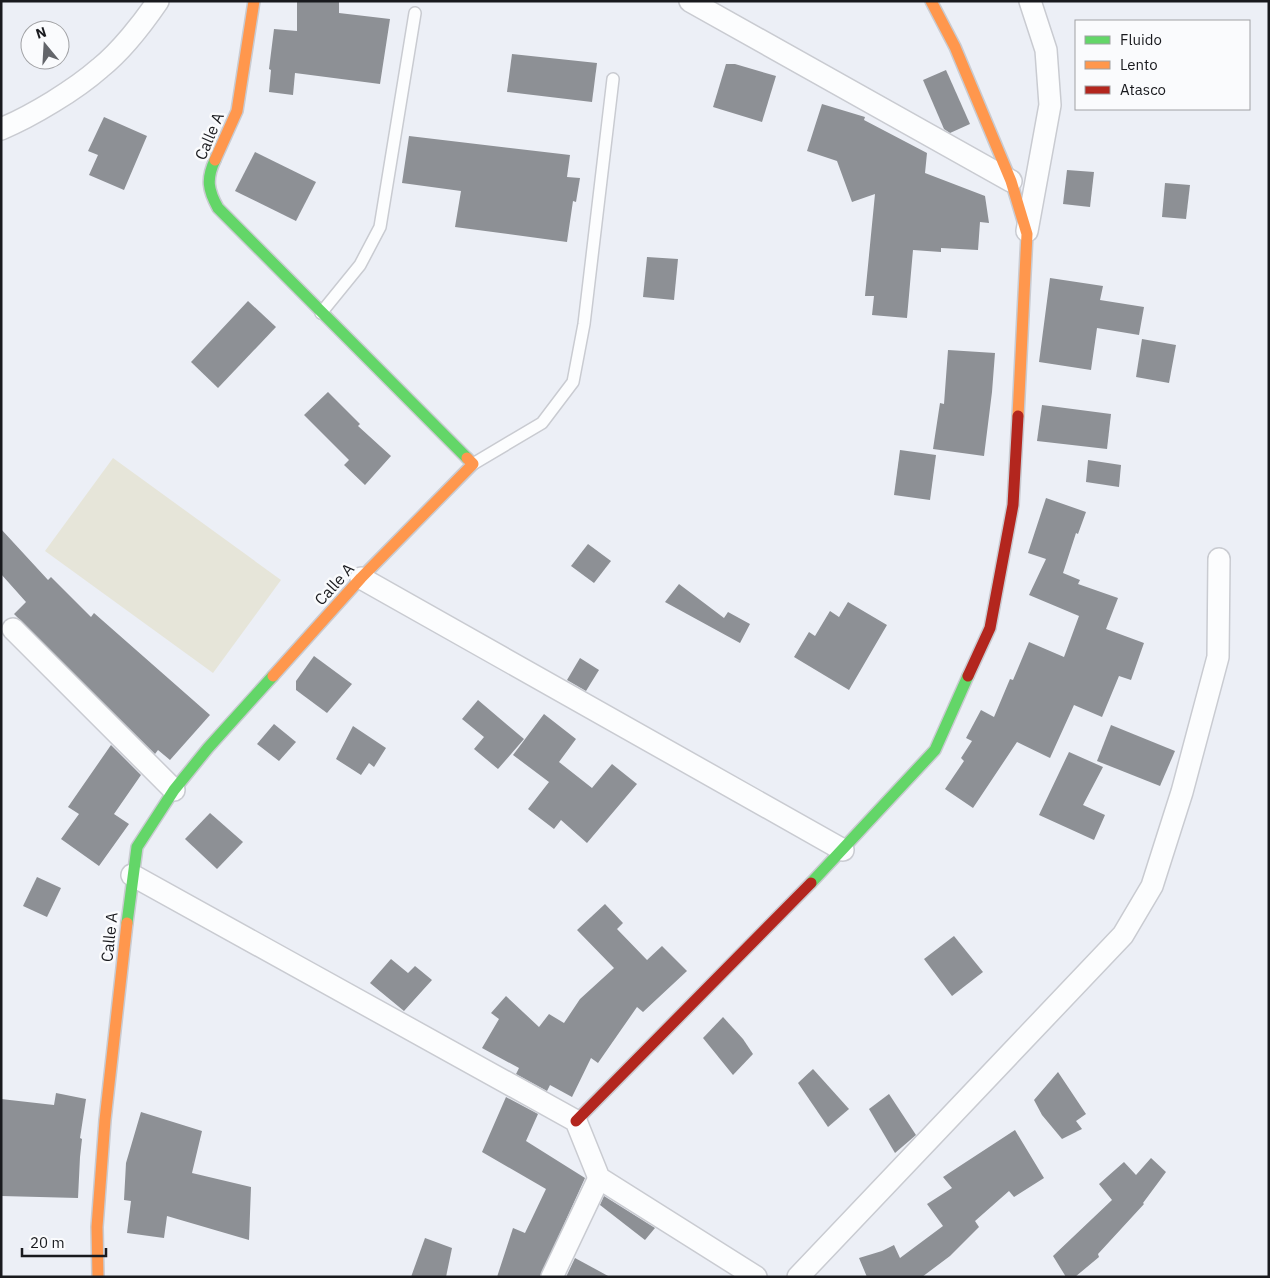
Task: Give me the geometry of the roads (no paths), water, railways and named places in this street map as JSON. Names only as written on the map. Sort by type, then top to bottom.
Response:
[{"type":"street","points":[[1,129],[67,92],[101,68],[143,23],[158,1]]},
{"type":"street","points":[[690,1],[1012,181]]},
{"type":"street","points":[[932,1],[955,47],[1012,181],[1027,234]]},
{"type":"street","points":[[576,1121],[842,850],[935,750],[990,628],[1013,505],[1027,234],[1050,105],[1046,50],[1030,1]]},
{"type":"street","name":"Calle A","points":[[98,1277],[97,1227],[105,1120],[132,875],[137,847],[174,790],[208,748],[361,578],[473,464],[218,208],[211,196],[208,184],[212,166],[237,111],[253,2]]},
{"type":"street","points":[[798,1277],[1123,935],[1152,886],[1182,792],[1218,657],[1219,559]]},
{"type":"street","points":[[361,578],[842,850]]},
{"type":"street","points":[[13,629],[174,790]]},
{"type":"street","points":[[132,875],[576,1121],[599,1178],[756,1277]]},
{"type":"street","points":[[552,1277],[599,1178]]},
{"type":"lane","points":[[321,313],[360,265],[380,227],[415,13]]},
{"type":"lane","points":[[473,464],[542,423],[572,382],[584,324],[613,79]]}]
